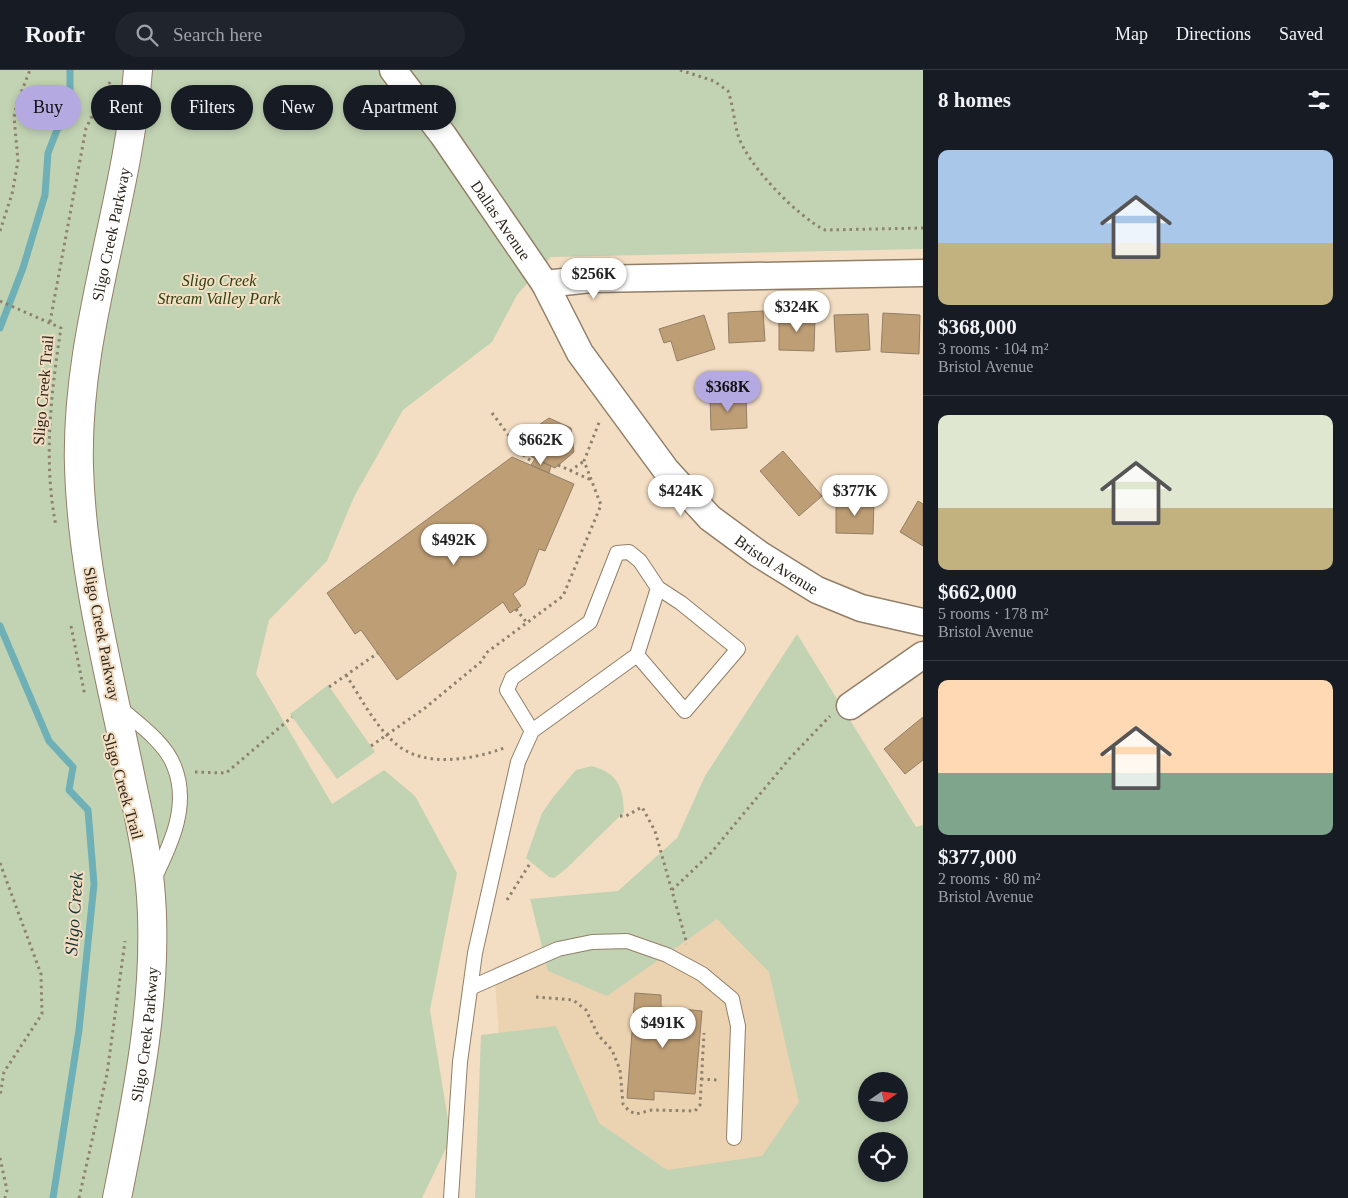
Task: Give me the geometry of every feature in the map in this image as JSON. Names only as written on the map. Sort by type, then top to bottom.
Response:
[{"type":"street","name":"Sligo Creek Parkway","points":[[117,1198],[133,1121],[152,962],[150,887],[146,856],[89,570],[82,513],[79,457],[86,371],[130,132],[138,70]]},
{"type":"street","name":"Dallas Avenue","points":[[394,70],[443,135],[545,284]]},
{"type":"street","points":[[545,284],[591,279],[923,273]]},
{"type":"street","name":"Bristol Avenue","points":[[545,284],[580,353],[666,470],[710,518],[759,554],[817,590],[861,608],[923,622]]},
{"type":"street","points":[[850,706],[923,655]]},
{"type":"lane","points":[[532,731],[507,690],[512,678],[590,622],[617,553],[629,552],[640,561],[658,588],[681,603],[738,649],[685,710],[637,655]]},
{"type":"lane","points":[[452,1198],[460,1062],[470,988],[518,762],[532,731],[637,655],[658,588]]},
{"type":"lane","points":[[116,704],[158,743],[174,764],[180,788],[180,817],[150,887]]},
{"type":"lane","points":[[470,988],[558,950],[592,942],[627,941],[667,955],[702,974],[732,999],[738,1026],[734,1138]]},
{"type":"path","points":[[0,231],[12,194],[18,160],[14,117],[16,103],[30,70]]},
{"type":"path","points":[[680,70],[714,81],[728,91],[738,136],[747,154],[766,180],[812,224],[825,230],[923,228]]},
{"type":"path","points":[[50,322],[86,128],[111,80]]},
{"type":"path","name":"Sligo Creek Trail","points":[[0,301],[61,328],[52,392],[49,449],[49,476],[56,528]]},
{"type":"path","points":[[570,471],[584,461],[600,420],[617,405]]},
{"type":"path","points":[[492,413],[525,456],[533,462]]},
{"type":"path","points":[[371,746],[425,708],[482,661],[486,653],[563,596],[602,505],[584,461]]},
{"type":"path","points":[[558,465],[591,480]]},
{"type":"path","points":[[516,609],[527,623]]},
{"type":"path","points":[[70,622],[86,699]]},
{"type":"path","points":[[329,687],[378,653]]},
{"type":"path","points":[[346,676],[387,734],[396,744],[412,754],[435,759],[485,755],[513,746],[524,749]]},
{"type":"path","points":[[672,890],[710,854],[790,758],[825,720],[848,699],[850,706]]},
{"type":"path","points":[[176,772],[226,773],[292,717]]},
{"type":"path","points":[[620,816],[626,816],[642,807],[655,831],[687,943],[685,965]]},
{"type":"path","points":[[0,863],[41,974],[42,1014],[4,1072],[0,1096]]},
{"type":"path","points":[[79,1198],[107,1074],[126,936]]},
{"type":"path","points":[[536,997],[573,1000],[586,1010],[598,1036],[612,1050],[620,1070],[623,1104],[629,1111],[636,1114],[652,1110],[695,1111],[700,1105],[704,1033]]},
{"type":"path","points":[[0,1158],[7,1190],[5,1198]]},
{"type":"shaded area","points":[[772,866],[856,1165],[511,1198],[494,967]]},
{"type":"green space","name":"Sligo Creek Stream Valley Park","points":[[0,70],[923,70],[923,249],[551,257],[517,295],[492,342],[403,410],[354,497],[327,561],[269,620],[256,674],[332,804],[384,770],[415,796],[457,873],[430,1010],[451,1138],[422,1198],[0,1198]]},
{"type":"green space","points":[[797,634],[916,827],[923,825],[923,1198],[475,1198],[481,1035],[556,1026],[599,1123],[667,1170],[762,1156],[799,1102],[769,972],[717,919],[607,996],[548,971],[530,899],[618,891],[677,838],[705,776]]},
{"type":"green space","points":[[328,685],[375,752],[337,779],[290,714]]},
{"type":"green space","points":[[592,766],[608,773],[617,782],[622,795],[624,812],[567,868],[554,878],[549,877],[526,858],[542,813],[576,770]]},
{"type":"building","points":[[763,311],[765,341],[729,343],[728,313]]},
{"type":"building","points":[[883,313],[920,315],[919,354],[881,352]]},
{"type":"building","points":[[868,314],[870,350],[836,352],[834,315]]},
{"type":"building","points":[[704,315],[715,349],[677,361],[671,341],[664,343],[659,329]]},
{"type":"building","points":[[779,315],[815,316],[814,351],[779,350]]},
{"type":"building","points":[[746,396],[747,428],[711,430],[710,397]]},
{"type":"building","points":[[549,418],[571,428],[574,452],[555,468],[532,457],[530,431]]},
{"type":"building","points":[[783,451],[822,496],[799,516],[760,471]]},
{"type":"building","points":[[512,457],[574,484],[545,551],[539,549],[525,585],[513,594],[521,606],[510,613],[503,602],[397,680],[361,630],[355,634],[327,593]]},
{"type":"building","points":[[535,459],[551,466],[549,473],[531,465]]},
{"type":"building","points":[[836,501],[874,501],[873,534],[836,533]]},
{"type":"building","points":[[918,501],[923,504],[923,546],[900,532]]},
{"type":"building","points":[[923,717],[923,760],[905,774],[884,749]]},
{"type":"building","points":[[635,993],[661,995],[661,1007],[702,1011],[695,1094],[654,1091],[654,1100],[627,1098]]},
{"type":"waterway","name":"Sligo Creek","points":[[0,328],[23,268],[45,195],[48,153],[70,97],[70,70]]},
{"type":"waterway","name":"Sligo Creek","points":[[0,626],[49,741],[73,767],[69,790],[88,810],[94,884],[79,1030],[53,1198]]}]
